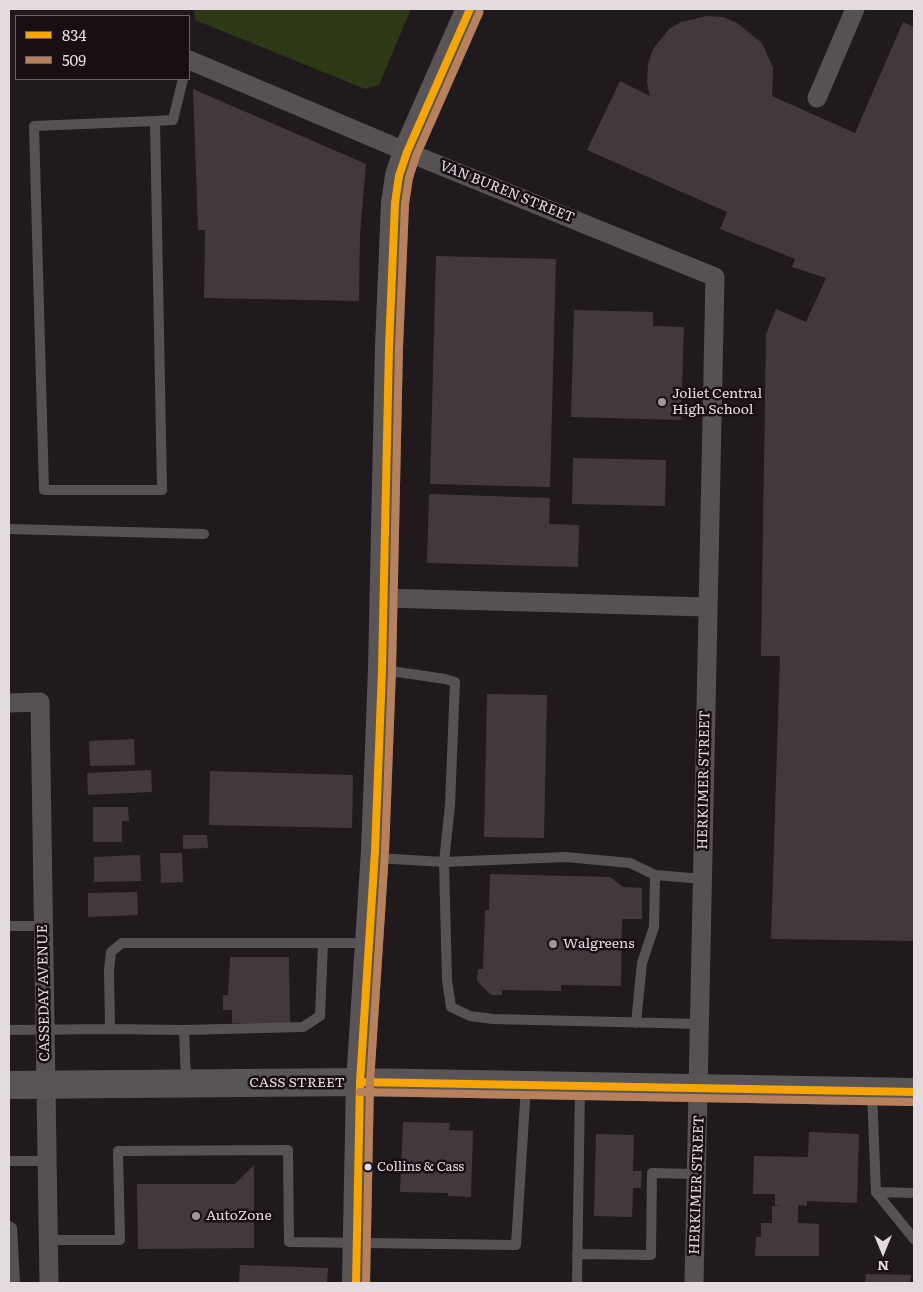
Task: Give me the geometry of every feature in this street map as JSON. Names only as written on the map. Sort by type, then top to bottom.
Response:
[{"type":"main road","points":[[356,1283],[360,1082],[375,858],[382,670],[389,347],[395,203],[399,176],[407,152],[470,9]]},
{"type":"main road","name":"CASS STREET","points":[[9,1085],[360,1082],[914,1092]]},
{"type":"street","points":[[817,98],[855,9]]},
{"type":"street","name":"VAN BUREN STREET","points":[[190,60],[407,152],[716,276]]},
{"type":"street","name":"HERKIMER STREET","points":[[694,1283],[700,1088],[706,607],[716,276]]},
{"type":"street","points":[[384,598],[706,607]]},
{"type":"street","name":"CASSEDAY AVENUE","points":[[9,703],[40,702],[49,1283]]},
{"type":"lane","points":[[155,121],[162,490],[44,490],[34,126],[173,120],[184,80]]},
{"type":"lane","points":[[9,529],[204,534]]},
{"type":"lane","points":[[382,670],[446,679],[455,682],[450,805],[444,862],[447,980],[451,1007],[470,1016],[493,1019],[700,1024]]},
{"type":"lane","points":[[375,858],[444,862],[566,857],[630,863],[655,875],[703,879]]},
{"type":"lane","points":[[636,1023],[642,963],[654,927],[655,875]]},
{"type":"lane","points":[[9,926],[43,926]]},
{"type":"lane","points":[[110,1029],[109,970],[111,952],[122,943],[369,943]]},
{"type":"lane","points":[[9,1030],[184,1030],[303,1027],[320,1016],[323,943]]},
{"type":"lane","points":[[184,1030],[186,1083]]},
{"type":"lane","points":[[48,1240],[120,1240],[118,1151],[288,1150],[290,1242],[516,1245],[526,1085]]},
{"type":"lane","points":[[576,1283],[580,1086]]},
{"type":"lane","points":[[872,1092],[876,1192],[914,1239]]},
{"type":"lane","points":[[9,1161],[47,1161]]},
{"type":"lane","points":[[577,1254],[651,1255],[652,1173],[697,1174]]},
{"type":"lane","points":[[876,1192],[914,1192]]},
{"type":"lane","points":[[9,1226],[12,1228],[15,1283]]},
{"type":"green space","points":[[194,9],[411,9],[379,85],[365,89],[195,20]]},
{"type":"building","name":"Joliet Central High School","points":[[707,16],[723,17],[737,23],[762,43],[773,68],[772,96],[855,133],[903,22],[914,27],[914,941],[771,939],[780,656],[761,656],[766,334],[776,309],[806,322],[826,278],[792,267],[795,259],[720,229],[727,212],[587,150],[620,81],[650,96],[647,83],[648,64],[653,49],[669,29],[681,22]]},
{"type":"building","points":[[193,89],[366,164],[360,233],[359,301],[204,298],[205,230],[198,230]]},
{"type":"building","points":[[436,256],[556,259],[550,487],[430,484]]},
{"type":"building","points":[[574,310],[653,312],[653,326],[684,327],[681,420],[571,417]]},
{"type":"building","points":[[573,458],[666,460],[665,506],[572,504]]},
{"type":"building","points":[[429,494],[550,498],[549,524],[579,525],[578,567],[427,563]]},
{"type":"building","points":[[487,694],[547,695],[544,838],[484,837]]},
{"type":"building","points":[[134,739],[135,765],[90,766],[89,741]]},
{"type":"building","points":[[151,770],[152,792],[88,795],[87,773]]},
{"type":"building","points":[[210,771],[353,775],[352,828],[209,825]]},
{"type":"building","points":[[93,807],[128,807],[129,821],[122,821],[122,842],[93,842]]},
{"type":"building","points":[[183,835],[207,835],[208,848],[183,849]]},
{"type":"building","points":[[160,853],[182,853],[183,882],[161,883]]},
{"type":"building","points":[[140,855],[141,881],[94,882],[94,857]]},
{"type":"building","name":"Walgreens","points":[[490,874],[610,877],[623,887],[642,888],[642,919],[622,919],[621,986],[561,985],[561,991],[502,990],[502,995],[491,995],[477,981],[478,969],[483,969],[485,910],[489,910]]},
{"type":"building","points":[[137,892],[138,915],[88,917],[88,893]]},
{"type":"building","points":[[230,957],[289,957],[290,1023],[232,1023],[232,1010],[223,1010],[223,995],[228,995]]},
{"type":"building","points":[[403,1122],[450,1123],[449,1130],[473,1131],[471,1197],[448,1196],[448,1193],[400,1192]]},
{"type":"building","points":[[809,1132],[859,1134],[857,1203],[807,1201],[807,1206],[798,1205],[798,1223],[819,1224],[819,1256],[755,1256],[756,1237],[761,1237],[761,1223],[772,1223],[772,1206],[782,1205],[775,1205],[775,1194],[753,1194],[754,1156],[808,1157]]},
{"type":"building","points":[[596,1134],[634,1135],[633,1171],[642,1171],[641,1188],[633,1188],[632,1217],[594,1216]]},
{"type":"building","name":"AutoZone","points":[[254,1165],[254,1248],[138,1249],[137,1184],[235,1184]]},
{"type":"building","points":[[240,1265],[328,1268],[327,1283],[239,1283]]},
{"type":"building","points":[[866,1274],[911,1275],[910,1283],[865,1283]]},
{"type":"transit line","name":"834","points":[[356,1283],[360,1082],[375,851],[382,670],[389,347],[395,203],[399,176],[407,152],[470,9]]},
{"type":"transit line","name":"509","points":[[366,1283],[370,1082],[385,852],[392,670],[399,347],[405,204],[409,178],[416,156],[479,13]]},
{"type":"transit line","name":"834","points":[[360,1082],[914,1092]]},
{"type":"transit line","name":"509","points":[[360,1092],[914,1102]]},
{"type":"place","name":"Joliet Central High School","points":[[662,402]]},
{"type":"place","name":"Walgreens","points":[[553,944]]},
{"type":"place","name":"Collins & Cass","points":[[368,1167]]},
{"type":"place","name":"AutoZone","points":[[196,1216]]}]
